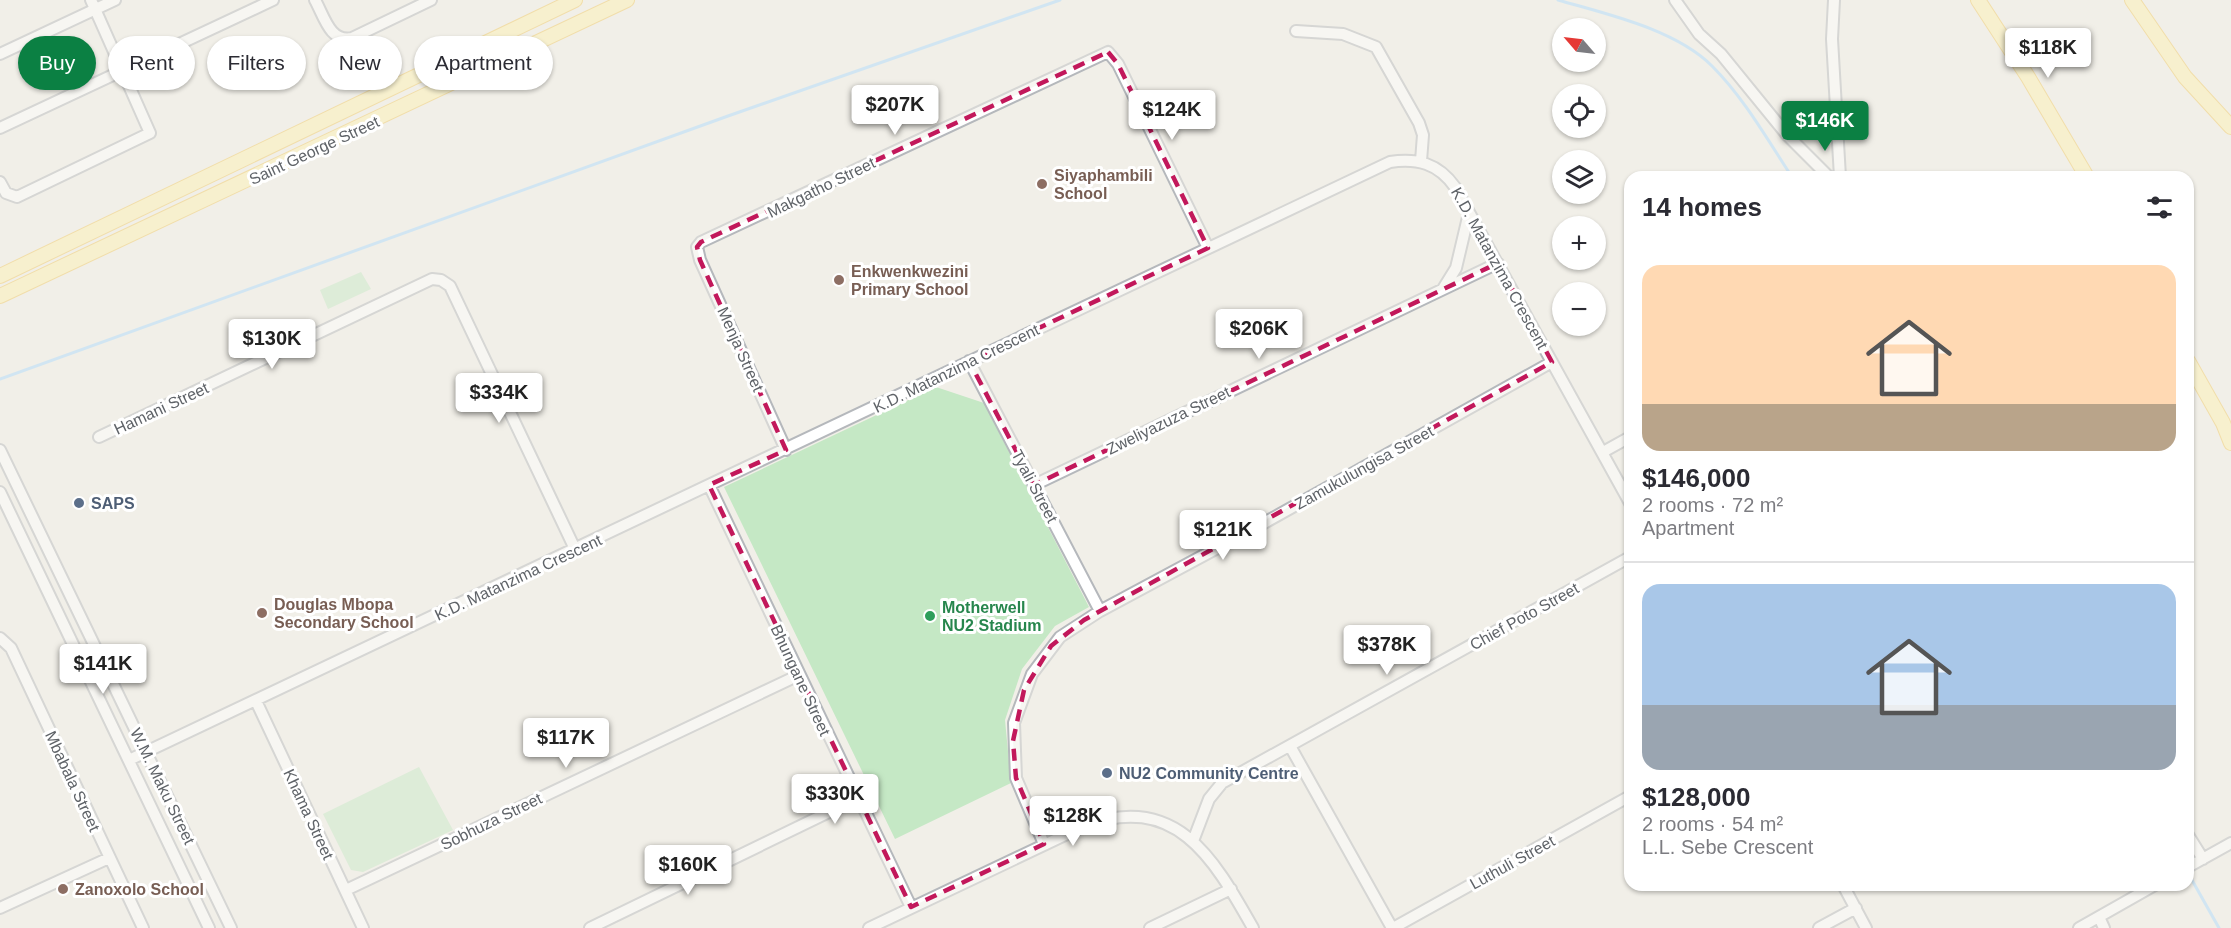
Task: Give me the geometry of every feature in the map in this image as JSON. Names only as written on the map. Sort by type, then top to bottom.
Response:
[{"type":"main road","name":"Saint George Street","points":[[0,276],[576,0]]},
{"type":"main road","name":"Saint George Street","points":[[0,296],[627,0]]},
{"type":"main road","points":[[1978,0],[2028,77],[2083,171]]},
{"type":"main road","points":[[2132,0],[2185,76],[2231,128]]},
{"type":"main road","points":[[2194,371],[2227,428],[2231,443]]},
{"type":"street","points":[[0,54],[94,5],[115,0]]},
{"type":"street","points":[[195,37],[273,0]]},
{"type":"street","points":[[315,0],[334,35],[342,40],[352,38],[431,0]]},
{"type":"street","points":[[1675,0],[1699,34],[1721,54],[1760,99],[1786,135],[1823,171]]},
{"type":"street","points":[[1834,0],[1832,39],[1840,171]]},
{"type":"street","points":[[94,5],[108,36]]},
{"type":"street","points":[[1296,31],[1343,34],[1376,47],[1419,123],[1423,135],[1421,161]]},
{"type":"street","name":"Makgatho Street","points":[[697,247],[701,242],[1108,52],[1118,64],[1208,248]]},
{"type":"street","points":[[0,128],[108,77]]},
{"type":"street","points":[[0,182],[6,193],[17,197],[141,139],[148,134],[150,129],[133,90]]},
{"type":"street","name":"K.D. Matanzima Crescent","points":[[129,760],[1384,165],[1405,160],[1421,161],[1449,178],[1624,492]]},
{"type":"street","points":[[1443,290],[1456,268],[1469,213]]},
{"type":"street","name":"Menja Street","points":[[697,247],[700,260],[786,450]]},
{"type":"street","name":"Zweliyazuza Street","points":[[1034,485],[1498,263]]},
{"type":"street","name":"Hamani Street","points":[[99,437],[432,279],[441,280],[450,286],[575,549]]},
{"type":"street","name":"Tyali Street","points":[[969,361],[1100,611]]},
{"type":"street","name":"Zamukulungisa Street","points":[[1044,844],[1016,778],[1014,723],[1028,682],[1050,646],[1071,628],[1100,611],[1264,523],[1552,362]]},
{"type":"street","points":[[1603,452],[1624,440]]},
{"type":"street","name":"W.M. Maku Street","points":[[0,450],[231,928]]},
{"type":"street","name":"Bhungane Street","points":[[709,485],[911,907]]},
{"type":"street","name":"W.M. Maku Street","points":[[0,492],[209,928]]},
{"type":"street","name":"Chief Poto Street","points":[[1193,841],[1209,799],[1215,790],[1230,779],[1624,560]]},
{"type":"street","name":"Mbabala Street","points":[[0,638],[11,648],[143,928]]},
{"type":"street","name":"Sobhuza Street","points":[[345,890],[799,675]]},
{"type":"street","name":"Khama Street","points":[[256,700],[363,928]]},
{"type":"street","points":[[1290,746],[1392,928]]},
{"type":"street","points":[[590,928],[858,798]]},
{"type":"street","name":"Luthuli Street","points":[[1392,928],[1624,799]]},
{"type":"street","points":[[869,928],[1044,844],[1094,822],[1118,818],[1137,818],[1161,824],[1193,841],[1216,865],[1253,928]]},
{"type":"street","points":[[2194,864],[2231,843]]},
{"type":"street","points":[[2194,847],[2201,860]]},
{"type":"street","points":[[0,908],[109,858]]},
{"type":"street","points":[[1150,928],[1231,889]]},
{"type":"street","points":[[1846,891],[1866,928]]},
{"type":"street","points":[[2079,928],[2144,891]]},
{"type":"street","points":[[1819,928],[1856,908]]},
{"type":"street","points":[[2099,917],[2104,928]]},
{"type":"highlighted area","points":[[1108,52],[1118,64],[1208,248],[969,361],[1034,485],[1498,263],[1552,362],[1084,620],[1051,646],[1024,690],[1013,741],[1016,778],[1044,844],[911,907],[709,485],[786,450],[700,260],[697,247],[701,242]]},
{"type":"green space","points":[[361,272],[371,289],[328,309],[320,290]]},
{"type":"green space","name":"Motherwell NU2 Stadium","points":[[936,387],[984,403],[1089,607],[1055,626],[1022,669],[1005,720],[1011,783],[895,839],[724,487]]},
{"type":"green space","points":[[419,767],[453,830],[363,872],[351,870],[323,814]]},
{"type":"waterway","points":[[0,379],[728,116],[1060,0]]},
{"type":"waterway","points":[[1558,0],[1639,24],[1697,53],[1724,78],[1755,119],[1788,171]]},
{"type":"waterway","points":[[2194,884],[2219,928]]},
{"type":"place","name":"Siyaphambili School","points":[[1042,184]]},
{"type":"place","name":"Enkwenkwezini Primary School","points":[[839,280]]},
{"type":"place","name":"SAPS","points":[[79,503]]},
{"type":"place","name":"Douglas Mbopa Secondary School","points":[[262,613]]},
{"type":"place","name":"Motherwell NU2 Stadium","points":[[930,616]]},
{"type":"place","name":"NU2 Community Centre","points":[[1107,773]]},
{"type":"place","name":"Zanoxolo School","points":[[63,889]]}]
